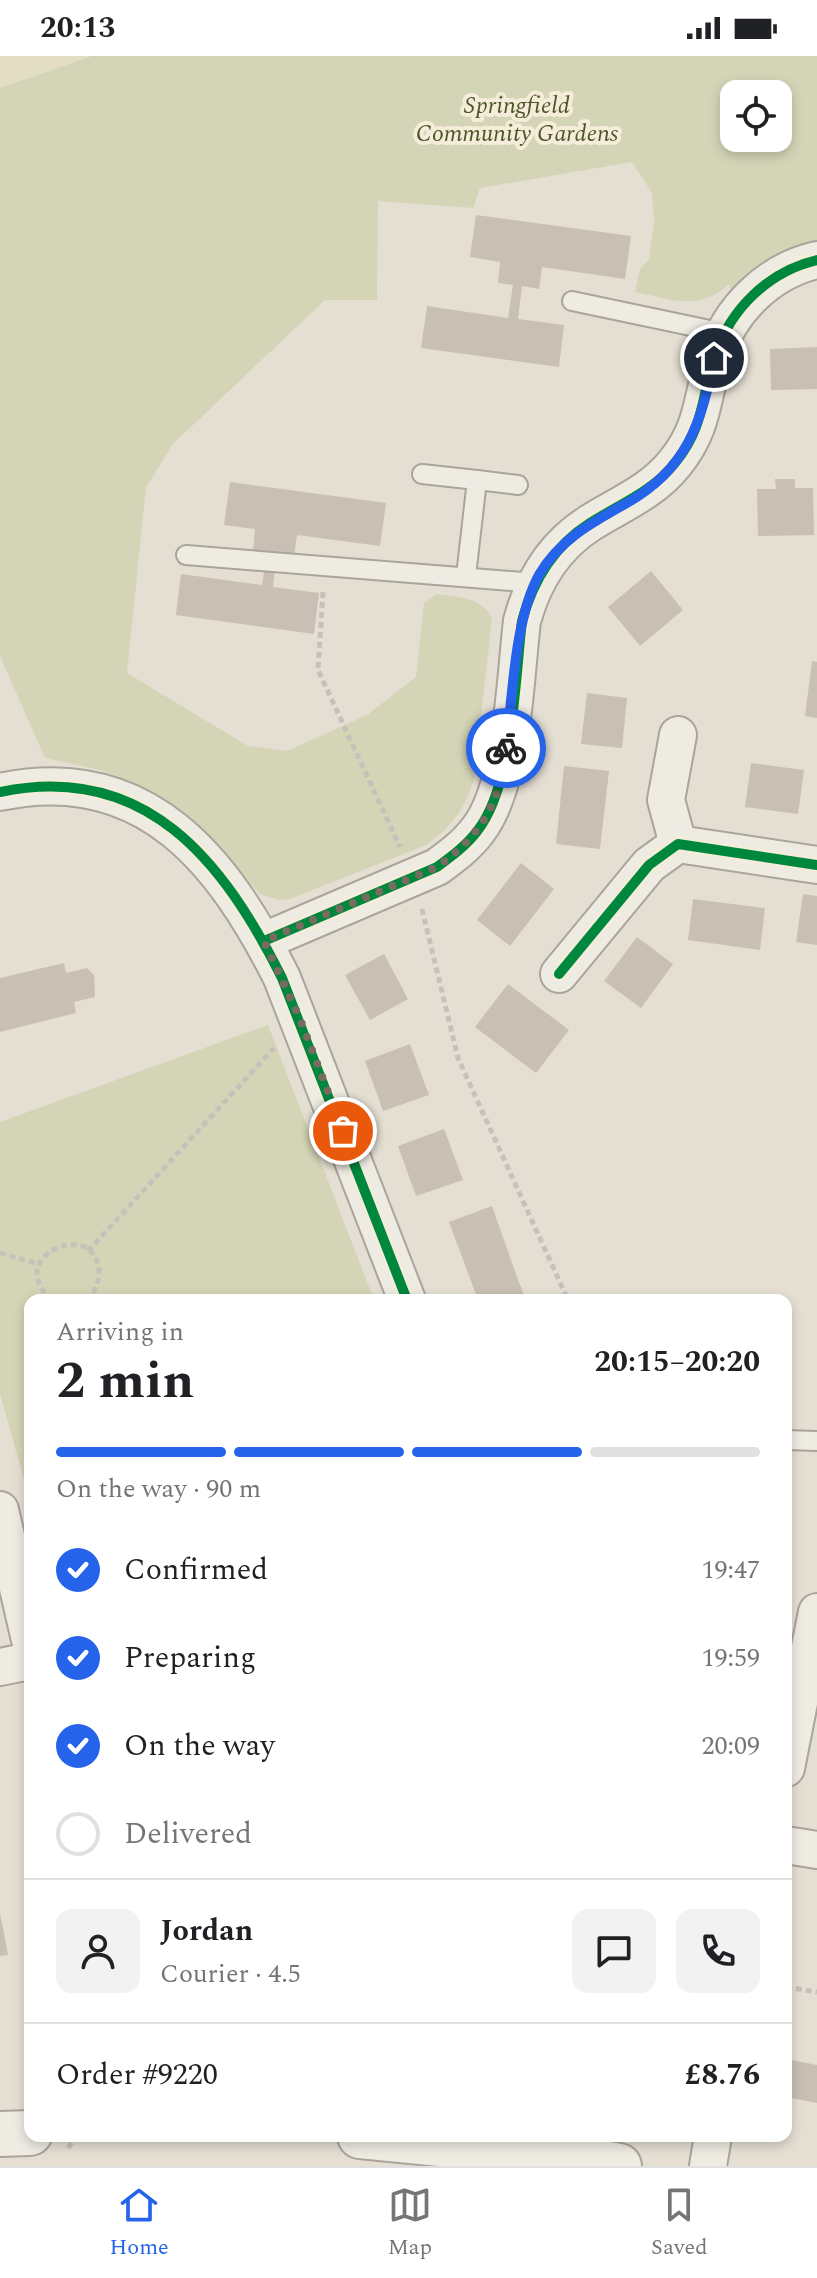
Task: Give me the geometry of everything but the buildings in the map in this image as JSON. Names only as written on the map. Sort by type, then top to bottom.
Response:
[{"type":"street","points":[[264,941],[437,867],[460,850],[479,830],[503,778],[522,621],[536,583],[553,555],[571,538],[654,485],[674,464],[691,440],[703,413],[714,358],[724,333],[739,310],[758,290],[780,274],[817,260]]},
{"type":"street","points":[[678,735],[666,800],[678,844]]},
{"type":"street","points":[[0,792],[45,787],[100,793],[151,813],[174,828],[214,867],[264,941],[300,1019],[405,1294]]},
{"type":"street","points":[[559,974],[649,865],[678,844],[817,865]]},
{"type":"street","points":[[0,1510],[24,1614]]},
{"type":"street","points":[[792,1717],[817,1612]]},
{"type":"street","points":[[0,1667],[24,1662]]},
{"type":"street","points":[[792,1846],[817,1850]]},
{"type":"street","points":[[0,2134],[24,2133]]},
{"type":"street","points":[[408,2142],[619,2166]]},
{"type":"street","points":[[708,2166],[712,2142]]},
{"type":"lane","points":[[572,301],[724,333]]},
{"type":"lane","points":[[422,474],[518,485]]},
{"type":"lane","points":[[466,576],[477,480]]},
{"type":"lane","points":[[186,555],[536,583]]},
{"type":"lane","points":[[792,1440],[817,1441]]},
{"type":"path","points":[[324,567],[318,670],[414,878],[458,1058],[565,1294]]},
{"type":"path","points":[[88,1251],[300,1019]]},
{"type":"path","points":[[47,1294],[39,1283],[39,1264],[45,1255],[60,1245],[79,1246],[88,1251],[99,1268],[92,1294]]},
{"type":"path","points":[[0,1253],[39,1264]]},
{"type":"path","points":[[792,1988],[817,1992]]},
{"type":"shaded area","points":[[0,56],[92,56],[0,88]]},
{"type":"green space","name":"Springfield Community Gardens","points":[[92,56],[817,56],[817,246],[752,274],[733,290],[728,285],[695,301],[672,300],[635,292],[640,269],[649,259],[654,221],[652,193],[632,162],[480,188],[473,208],[378,201],[377,300],[325,300],[173,444],[146,488],[127,673],[248,746],[287,751],[367,715],[416,677],[424,602],[437,594],[477,602],[488,612],[492,620],[474,779],[456,816],[426,845],[290,899],[280,900],[260,894],[198,825],[152,793],[100,770],[45,758],[0,656],[0,88]]},
{"type":"green space","points":[[268,1025],[372,1294],[24,1294],[24,1480],[0,1394],[0,1122]]},
{"type":"cycle path","points":[[264,941],[437,867],[474,835],[490,810],[499,787],[510,730],[522,621],[539,578],[556,553],[577,532],[646,490],[675,463],[697,424],[722,339],[741,308],[754,294],[783,273],[817,260]]},
{"type":"cycle path","points":[[0,792],[52,786],[98,792],[138,807],[174,830],[206,860],[234,896],[282,978],[405,1294]]},
{"type":"cycle path","points":[[559,974],[649,865],[678,844],[817,865]]},
{"type":"way so far","points":[[343,1131],[300,1019],[264,941],[414,878],[437,867],[460,850],[479,830],[493,805],[503,778],[506,748]]},
{"type":"route","points":[[506,748],[522,621],[539,575],[553,555],[571,538],[590,523],[654,485],[674,464],[691,440],[703,413],[714,358]]}]
